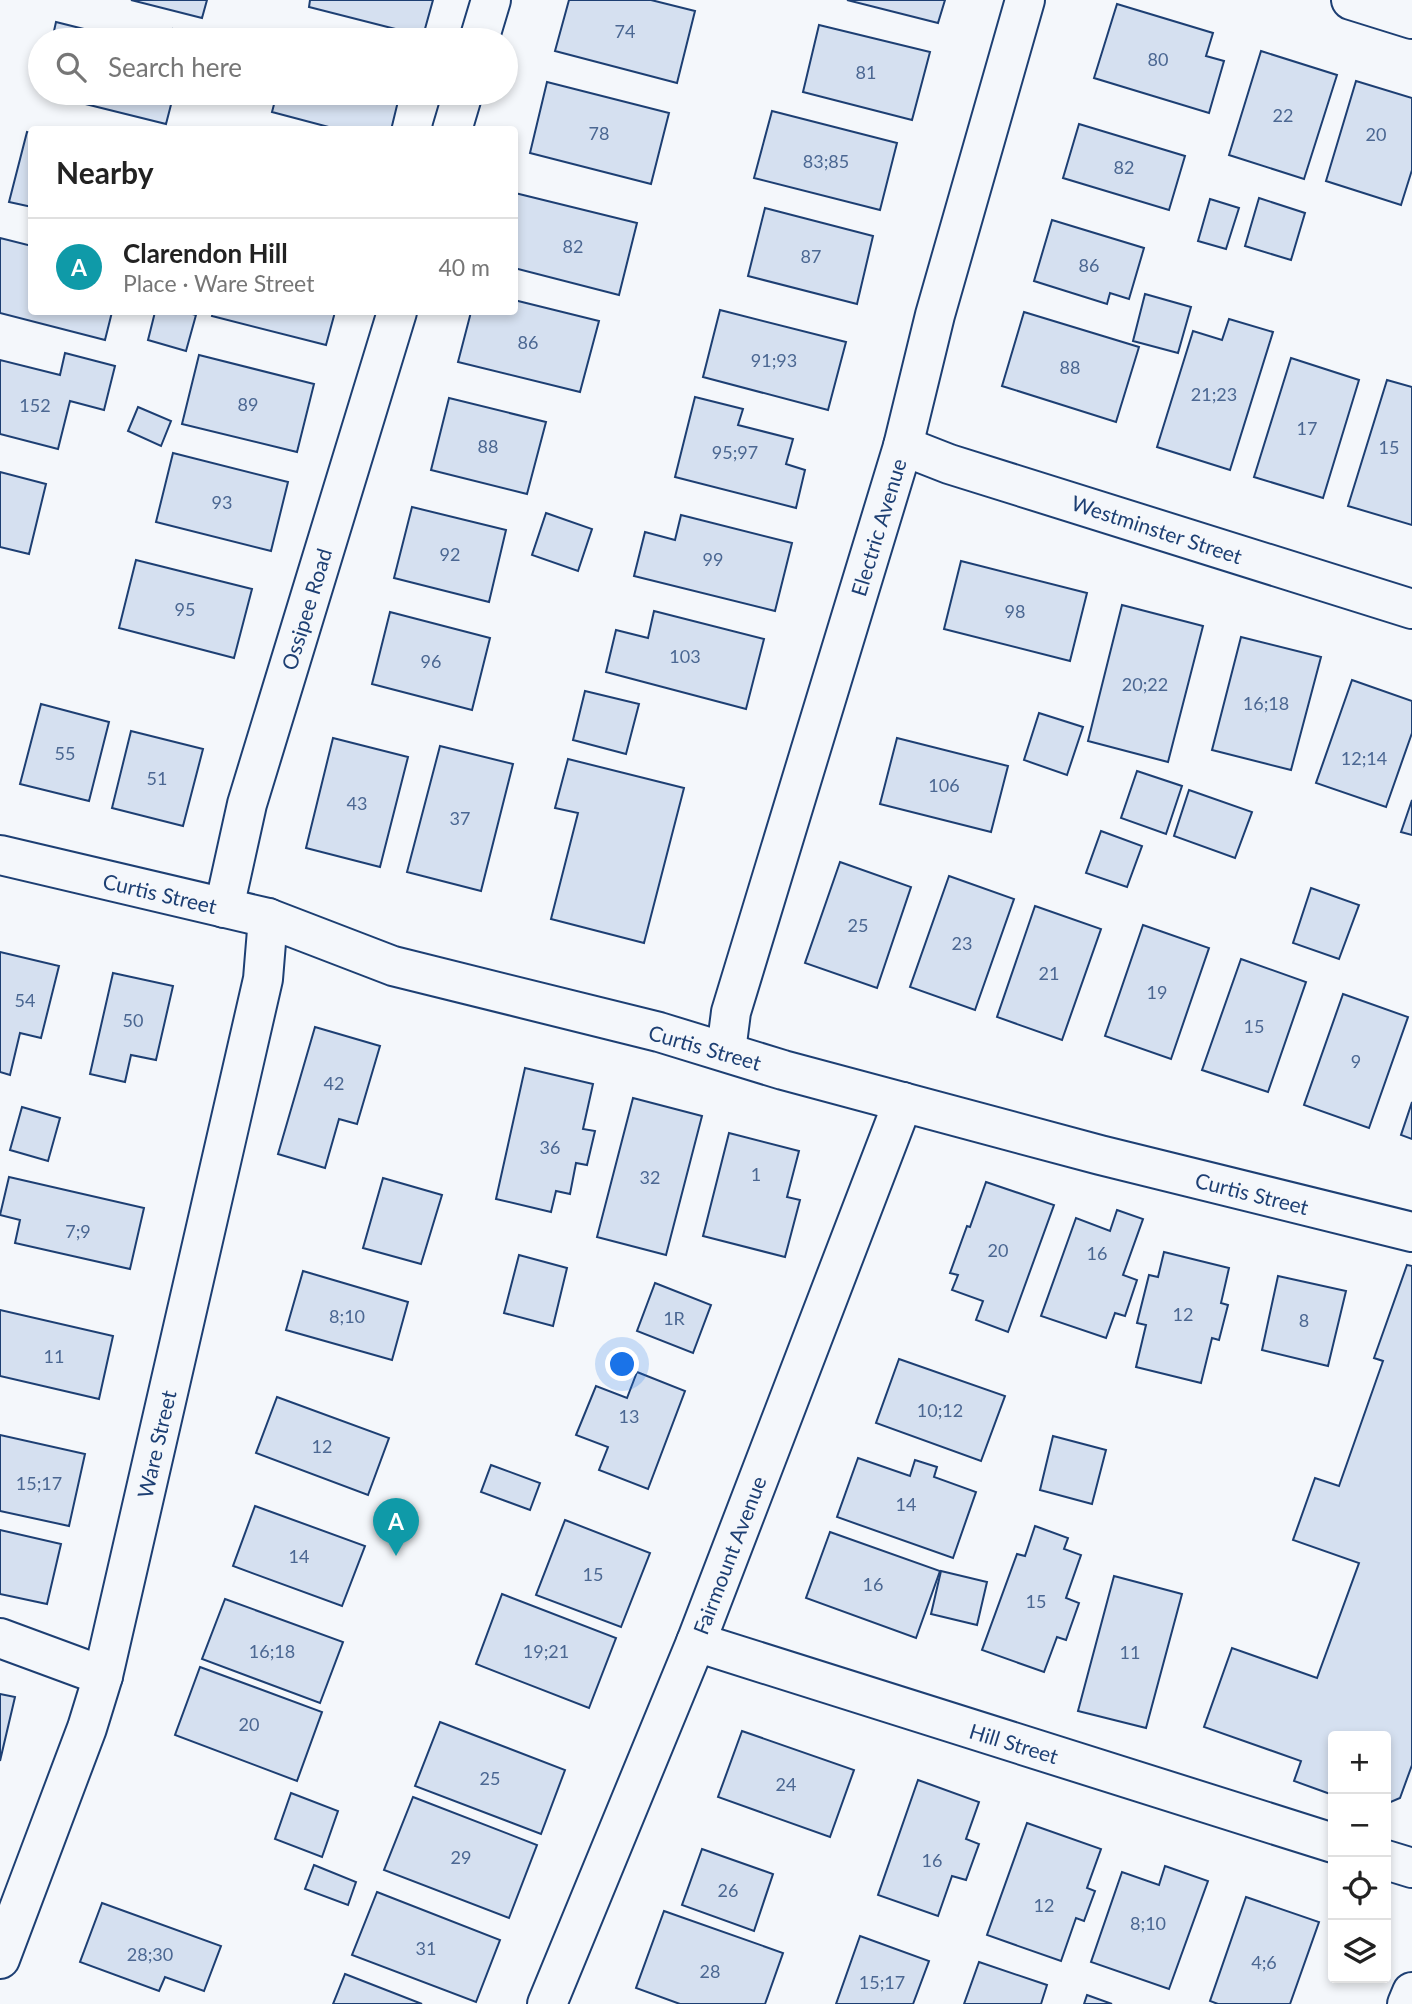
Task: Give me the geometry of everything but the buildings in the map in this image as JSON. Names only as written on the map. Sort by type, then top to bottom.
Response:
[{"type":"street","points":[[483,28],[491,0]]},
{"type":"street","name":"Electric Avenue","points":[[726,1051],[734,999],[903,446],[935,315],[1025,0]]},
{"type":"street","points":[[1351,0],[1412,19]]},
{"type":"street","points":[[453,126],[459,105]]},
{"type":"street","name":"Ossipee Road","points":[[223,908],[247,804],[396,315]]},
{"type":"street","name":"Westminster Street","points":[[903,446],[950,464],[1412,609]]},
{"type":"street","name":"Curtis Street","points":[[0,855],[268,918],[393,966],[659,1032],[783,1070],[1100,1155],[1412,1232]]},
{"type":"street","name":"Ware Street","points":[[0,1959],[87,1728],[103,1676],[263,979],[268,918]]},
{"type":"street","name":"Fairmount Avenue","points":[[547,2004],[696,1642],[903,1102]]},
{"type":"street","points":[[0,1638],[103,1676]]},
{"type":"street","name":"Hill Street","points":[[696,1642],[1328,1841]]},
{"type":"street","points":[[1391,1862],[1412,1868]]},
{"type":"street","points":[[1407,2004],[1412,1992]]},
{"type":"place","name":"Clarendon Hill","points":[[396,1556]]}]
